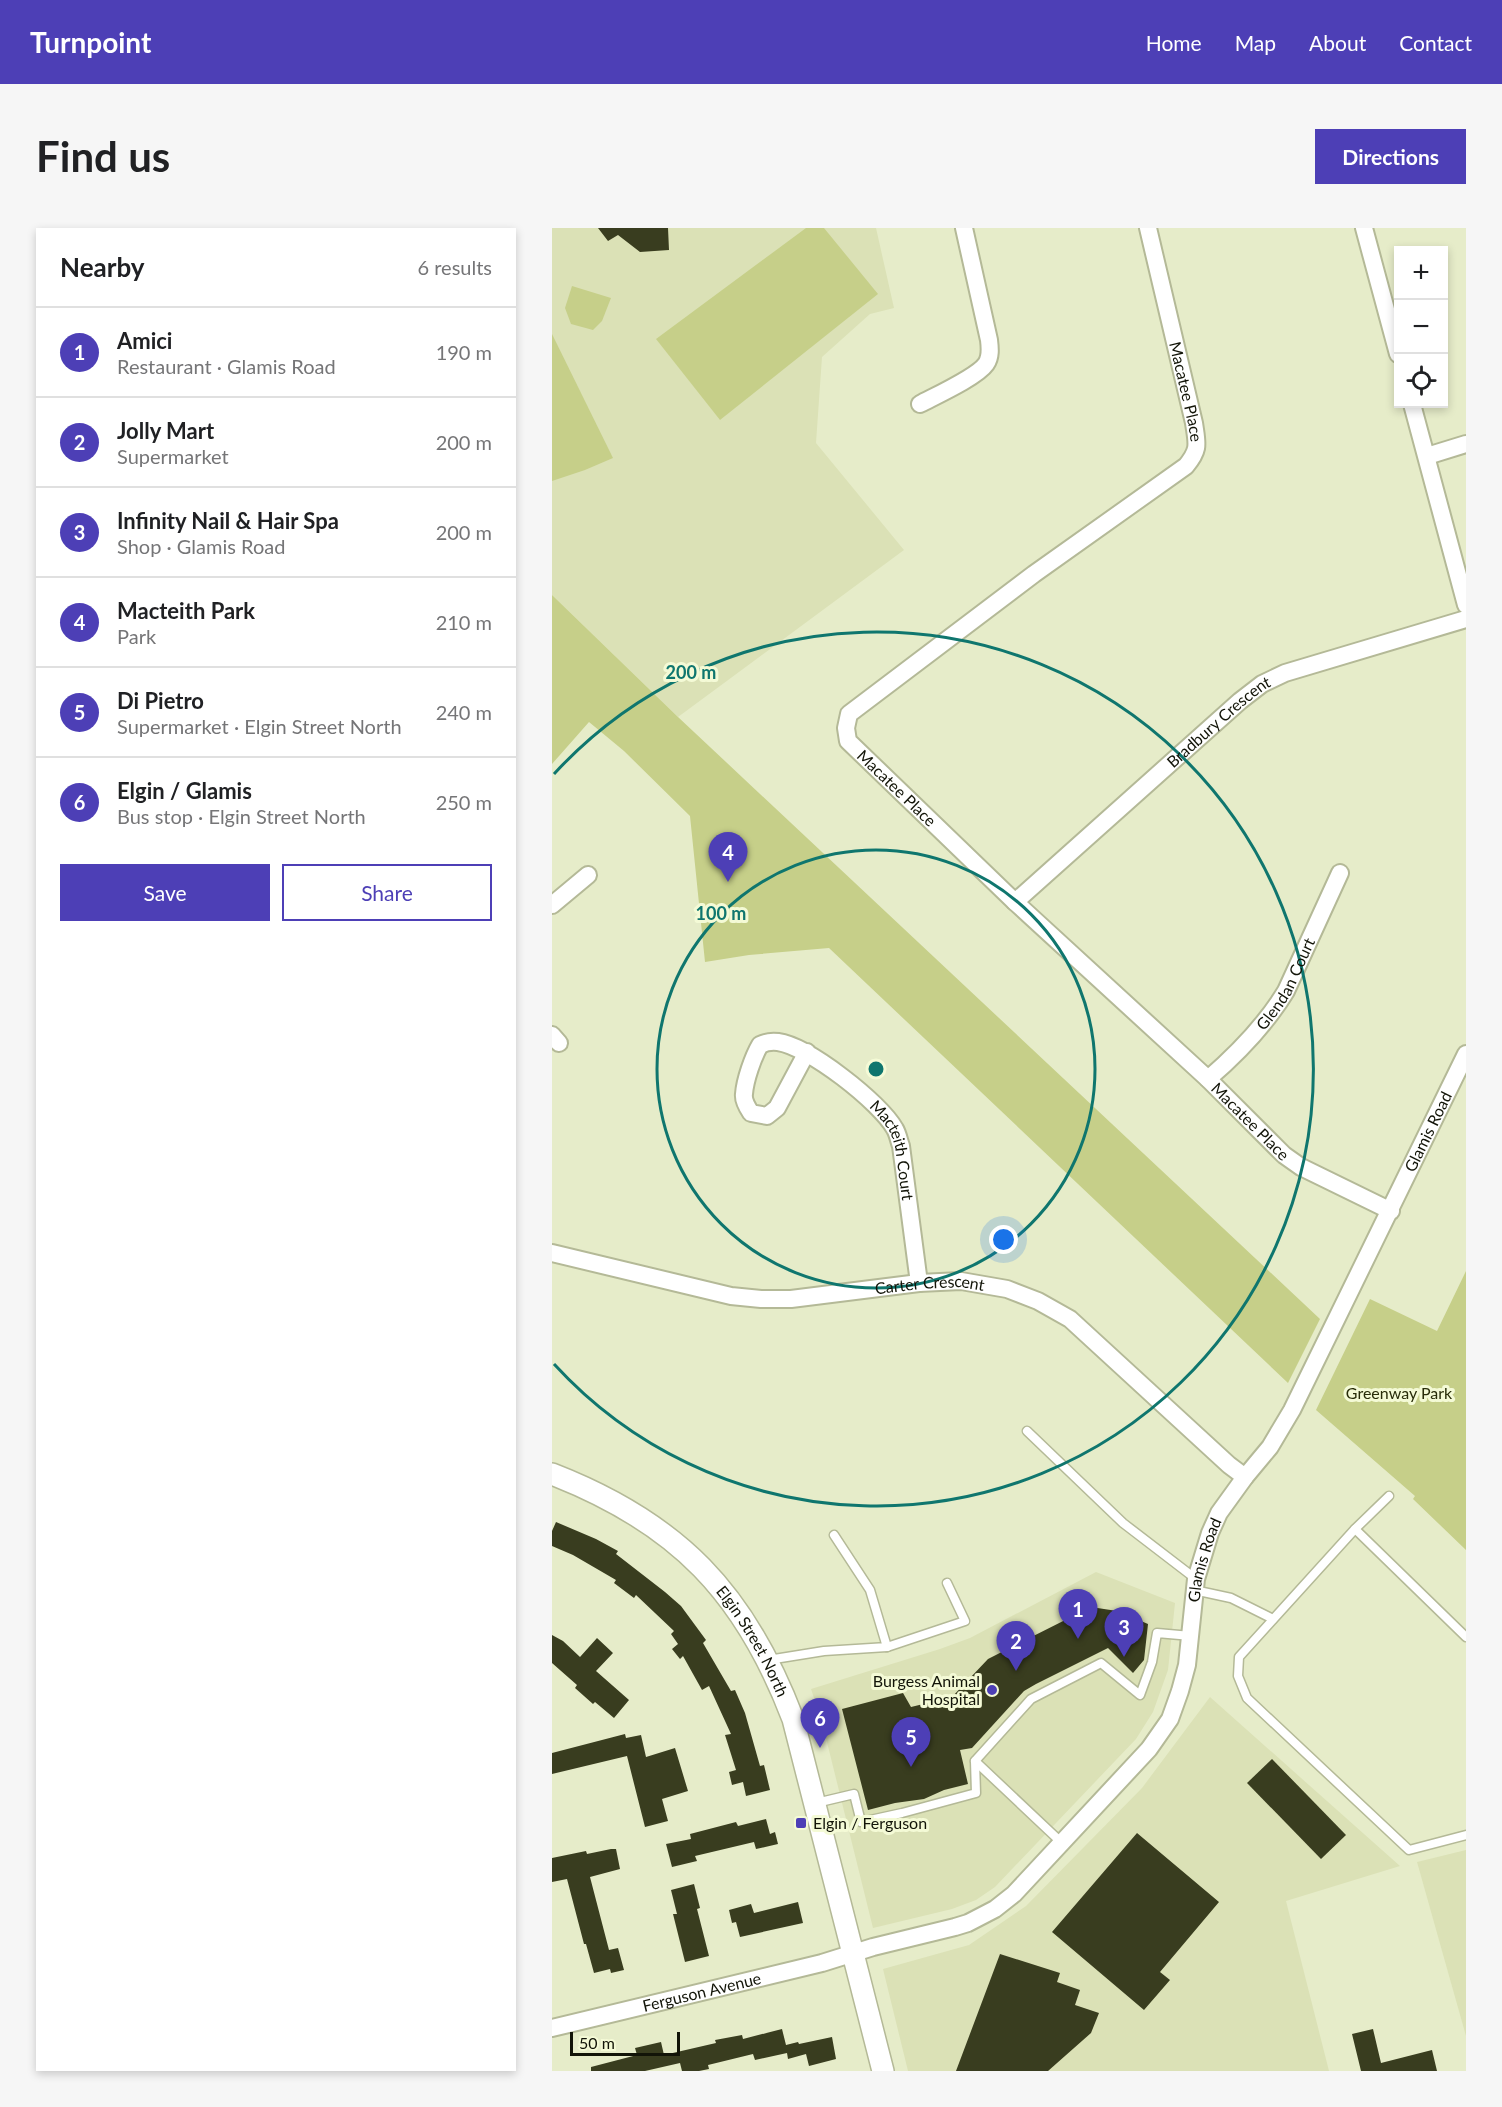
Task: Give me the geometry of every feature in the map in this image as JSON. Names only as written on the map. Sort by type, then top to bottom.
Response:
[{"type":"street","points":[[920,404],[976,373],[986,363],[990,352],[964,228]]},
{"type":"street","name":"Macatee Place","points":[[1148,228],[1194,423],[1197,438],[1196,454],[1186,466],[1034,574],[849,714],[846,728],[848,741],[1015,902],[1208,1079],[1284,1155],[1302,1167],[1391,1211]]},
{"type":"street","points":[[1364,228],[1394,339]]},
{"type":"street","points":[[1413,408],[1466,605]]},
{"type":"street","points":[[1427,456],[1466,444]]},
{"type":"street","name":"Bradbury Crescent","points":[[1015,902],[1240,701],[1262,684],[1285,673],[1323,660],[1466,619]]},
{"type":"street","name":"Glendan Court","points":[[1208,1079],[1225,1064],[1276,1008],[1340,873]]},
{"type":"street","points":[[552,905],[588,875]]},
{"type":"street","name":"Macteith Court","points":[[807,1052],[777,1108],[767,1116],[750,1113],[744,1095],[755,1055],[760,1045],[768,1042],[779,1042],[807,1052],[831,1068],[860,1093],[895,1129],[901,1146],[919,1283]]},
{"type":"street","name":"Glamis Road","points":[[853,1954],[961,1925],[995,1909],[1014,1894],[1149,1749],[1170,1719],[1187,1665],[1195,1584],[1202,1555],[1214,1523],[1245,1477],[1270,1447],[1292,1410],[1466,1054]]},
{"type":"street","name":"Carter Crescent","points":[[552,1253],[731,1296],[761,1299],[791,1299],[919,1283],[961,1281],[1007,1289],[1038,1301],[1070,1319],[1228,1465],[1245,1477]]},
{"type":"street","name":"Elgin Street North","points":[[552,1474],[591,1489],[632,1511],[680,1545],[722,1588],[748,1624],[768,1660],[780,1683],[793,1719],[883,2071]]},
{"type":"street","name":"Ferguson Avenue","points":[[552,2028],[853,1954]]},
{"type":"lane","points":[[1027,1431],[1123,1523],[1195,1584],[1231,1598],[1273,1619]]},
{"type":"lane","points":[[1389,1496],[1355,1529],[1239,1657],[1238,1676],[1247,1698],[1408,1850],[1466,1835]]},
{"type":"lane","points":[[1355,1529],[1466,1637]]},
{"type":"lane","points":[[834,1535],[870,1590],[886,1647]]},
{"type":"lane","points":[[768,1660],[824,1652],[886,1647],[965,1621],[947,1584]]},
{"type":"lane","points":[[815,1804],[854,1794],[861,1822],[976,1793],[975,1761],[1031,1699],[1101,1663],[1140,1695],[1152,1662],[1157,1633],[1191,1636]]},
{"type":"lane","points":[[975,1761],[1062,1843]]},
{"type":"shaded area","points":[[552,228],[876,228],[894,308],[870,314],[822,357],[816,443],[904,550],[678,717],[552,595]]},
{"type":"shaded area","points":[[1096,1572],[1175,1603],[1168,1670],[1153,1712],[1136,1739],[995,1887],[976,1900],[952,1909],[873,1928],[822,1722],[811,1689],[970,1638]]},
{"type":"shaded area","points":[[1210,1697],[1400,1866],[1286,1901],[1329,2071],[908,2071],[883,1969],[969,1945],[1026,1906],[1142,1788]]},
{"type":"shaded area","points":[[1466,1850],[1466,2036],[1417,1862]]},
{"type":"green space","points":[[806,228],[824,228],[878,294],[720,420],[656,339]]},
{"type":"green space","points":[[572,286],[611,298],[602,321],[593,330],[571,324],[565,308]]},
{"type":"green space","points":[[552,334],[613,458],[552,481]]},
{"type":"green space","points":[[552,595],[678,717],[1320,1319],[1288,1383],[829,948],[749,955],[705,962],[690,816],[624,751],[589,722],[552,764]]},
{"type":"green space","name":"Greenway Park","points":[[1466,1271],[1466,1550],[1413,1499],[1415,1496],[1316,1410],[1370,1299],[1437,1331]]},
{"type":"building","points":[[598,228],[668,228],[669,250],[640,252],[618,235],[608,241]]},
{"type":"building","points":[[556,1522],[618,1551],[616,1554],[681,1606],[706,1640],[703,1643],[731,1691],[735,1690],[745,1713],[760,1766],[764,1765],[770,1790],[746,1796],[743,1782],[732,1785],[729,1772],[736,1770],[725,1735],[731,1734],[709,1686],[702,1690],[683,1656],[680,1659],[672,1649],[678,1644],[671,1634],[674,1631],[636,1595],[634,1598],[614,1583],[616,1580],[573,1555],[552,1546],[552,1531]]},
{"type":"building","points":[[1091,1607],[1117,1611],[1148,1624],[1144,1660],[1133,1673],[1108,1648],[1036,1684],[1024,1691],[972,1748],[960,1750],[968,1784],[944,1790],[924,1799],[868,1810],[842,1709],[903,1693],[911,1707],[952,1697],[988,1659]]},
{"type":"building","points":[[552,1635],[563,1641],[580,1657],[597,1638],[613,1653],[596,1671],[629,1700],[614,1718],[595,1702],[593,1704],[575,1688],[577,1685],[552,1663]]},
{"type":"building","points":[[625,1734],[626,1738],[641,1735],[646,1757],[675,1748],[688,1791],[662,1799],[668,1821],[645,1827],[627,1756],[552,1774],[552,1753]]},
{"type":"building","points":[[1272,1759],[1346,1835],[1321,1859],[1247,1783]]},
{"type":"building","points":[[766,1819],[770,1834],[775,1832],[778,1844],[756,1849],[754,1842],[695,1856],[697,1861],[672,1867],[666,1844],[691,1839],[690,1834],[736,1822],[738,1826]]},
{"type":"building","points":[[1137,1833],[1219,1902],[1160,1972],[1170,1980],[1144,2010],[1052,1932]]},
{"type":"building","points":[[616,1849],[620,1869],[590,1877],[609,1950],[618,1948],[624,1970],[611,1973],[610,1969],[594,1973],[567,1879],[552,1882],[552,1858]]},
{"type":"building","points":[[694,1884],[700,1908],[697,1909],[709,1956],[685,1962],[673,1914],[677,1914],[671,1890]]},
{"type":"building","points":[[798,1902],[803,1923],[740,1937],[736,1922],[732,1923],[729,1910],[751,1904],[754,1913]]},
{"type":"building","points":[[1000,1954],[1060,1973],[1057,1982],[1080,1990],[1075,2005],[1099,2013],[1091,2033],[1048,2071],[956,2071]]},
{"type":"building","points":[[782,2029],[786,2045],[832,2037],[836,2059],[809,2066],[806,2054],[788,2059],[787,2053],[755,2060],[753,2054],[708,2065],[709,2069],[699,2071],[682,2071],[680,2063],[645,2071],[591,2071],[591,2067],[637,2055],[635,2048],[661,2042],[664,2055],[716,2043],[715,2040],[742,2035],[743,2039]]},
{"type":"building","points":[[1373,2029],[1381,2063],[1432,2050],[1437,2071],[1361,2071],[1352,2034]]},
{"type":"place","name":"Macteith Park","points":[[728,882]]},
{"type":"place","name":"Amici","points":[[1078,1639]]},
{"type":"place","name":"Infinity Nail & Hair Spa","points":[[1124,1657]]},
{"type":"place","name":"Jolly Mart","points":[[1016,1671]]},
{"type":"place","name":"Burgess Animal Hospital","points":[[992,1690]]},
{"type":"place","name":"Elgin / Glamis","points":[[820,1748]]},
{"type":"place","name":"Di Pietro","points":[[911,1767]]},
{"type":"place","name":"Elgin / Ferguson","points":[[801,1823]]}]
